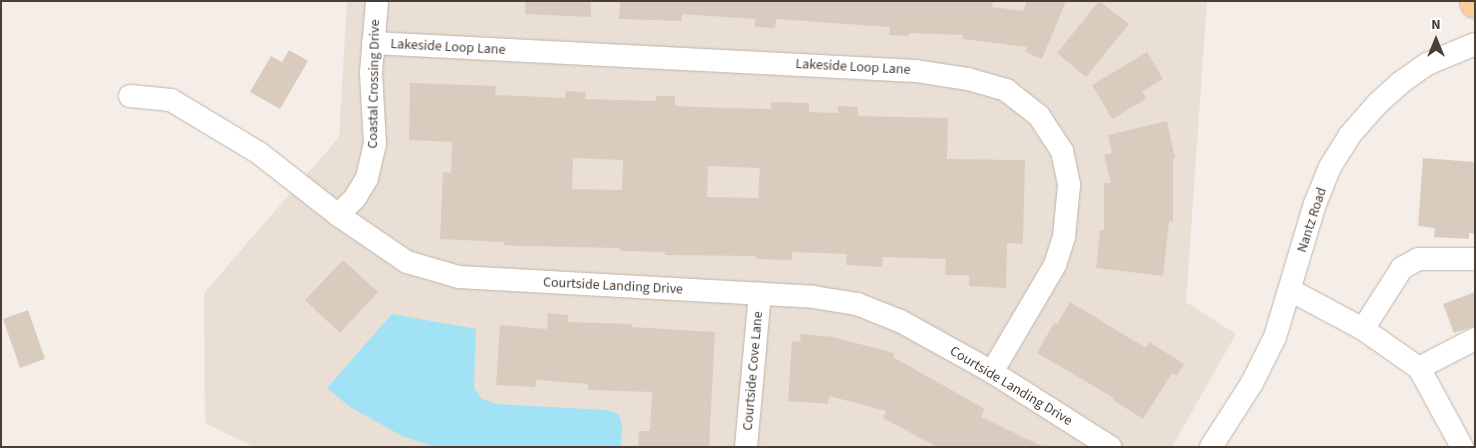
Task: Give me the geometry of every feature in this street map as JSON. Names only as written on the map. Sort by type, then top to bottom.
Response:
[{"type":"street","name":"Coastal Crossing Drive","points":[[338,215],[355,198],[367,178],[375,144],[371,73],[377,1]]},
{"type":"street","name":"Lakeside Loop Lane","points":[[373,43],[916,71],[968,79],[1006,90],[1039,116],[1062,151],[1069,185],[1064,237],[1055,266],[992,372]]},
{"type":"street","name":"Nantz Road","points":[[1211,447],[1252,383],[1275,337],[1315,204],[1330,167],[1349,136],[1377,104],[1400,83],[1427,64],[1475,44]]},
{"type":"street","name":"Courtside Landing Drive","points":[[130,96],[171,100],[259,153],[338,215],[407,262],[459,277],[813,297],[858,304],[900,321],[992,372],[1110,447]]},
{"type":"street","points":[[1363,329],[1402,268],[1419,259],[1475,259]]},
{"type":"street","points":[[1290,290],[1363,329],[1419,368],[1462,447]]},
{"type":"street","name":"Courtside Cove Lane","points":[[746,447],[760,294]]},
{"type":"street","points":[[1419,368],[1475,339]]},
{"type":"shaded area","points":[[347,1],[1207,1],[1186,302],[1236,334],[1172,447],[254,447],[205,423],[204,293],[339,137]]},
{"type":"water","points":[[392,314],[476,329],[474,388],[482,399],[496,404],[607,410],[619,414],[622,426],[621,447],[436,447],[402,436],[350,407],[327,388]]},
{"type":"building","points":[[525,1],[591,1],[591,17],[525,14]]},
{"type":"building","points":[[620,1],[993,1],[992,7],[1023,11],[1027,1],[1066,1],[1042,59],[1025,52],[1027,47],[963,39],[963,35],[909,33],[909,36],[889,35],[890,27],[776,19],[775,28],[755,27],[755,19],[682,14],[682,21],[619,19]]},
{"type":"building","points":[[1099,1],[1129,24],[1086,77],[1057,53]]},
{"type":"building","points":[[289,50],[308,61],[280,109],[250,92],[271,56],[282,62]]},
{"type":"building","points":[[1147,52],[1163,79],[1142,92],[1146,99],[1112,119],[1092,85]]},
{"type":"building","points":[[410,83],[496,86],[495,95],[565,98],[566,91],[586,92],[585,99],[656,101],[656,96],[675,96],[675,106],[771,109],[771,102],[809,103],[809,112],[838,113],[838,106],[858,107],[858,116],[948,118],[947,159],[1025,160],[1023,244],[1007,243],[1006,288],[969,286],[969,275],[945,275],[946,259],[883,257],[882,267],[846,265],[847,254],[792,252],[792,260],[756,259],[756,256],[665,255],[665,252],[620,251],[620,248],[522,246],[504,245],[504,242],[440,239],[443,172],[451,173],[452,142],[409,140]],"holes":[[[573,158],[623,160],[622,190],[572,189]],[[708,166],[760,168],[758,198],[707,197]]]},
{"type":"building","points":[[1167,121],[1175,158],[1173,159],[1173,221],[1169,221],[1163,276],[1096,268],[1100,230],[1104,230],[1104,183],[1111,183],[1104,155],[1112,153],[1108,135]]},
{"type":"building","points":[[1423,158],[1475,162],[1475,234],[1469,233],[1469,239],[1434,237],[1435,228],[1418,226]]},
{"type":"building","points":[[343,260],[378,292],[340,333],[305,300]]},
{"type":"building","points":[[1475,292],[1475,326],[1454,333],[1443,304]]},
{"type":"building","points":[[1070,302],[1146,348],[1149,342],[1184,364],[1177,376],[1172,373],[1143,419],[1113,400],[1114,398],[1037,353],[1054,323],[1057,324]]},
{"type":"building","points":[[28,310],[45,359],[20,368],[3,319]]},
{"type":"building","points":[[548,313],[568,315],[568,322],[632,324],[632,327],[715,332],[709,447],[638,447],[639,431],[650,431],[652,392],[588,390],[588,384],[536,380],[535,387],[496,385],[500,325],[547,329]]},
{"type":"building","points":[[801,334],[833,337],[894,353],[893,357],[985,409],[981,417],[1044,447],[937,447],[883,418],[886,411],[829,396],[828,404],[788,401],[792,341],[800,342]]}]
